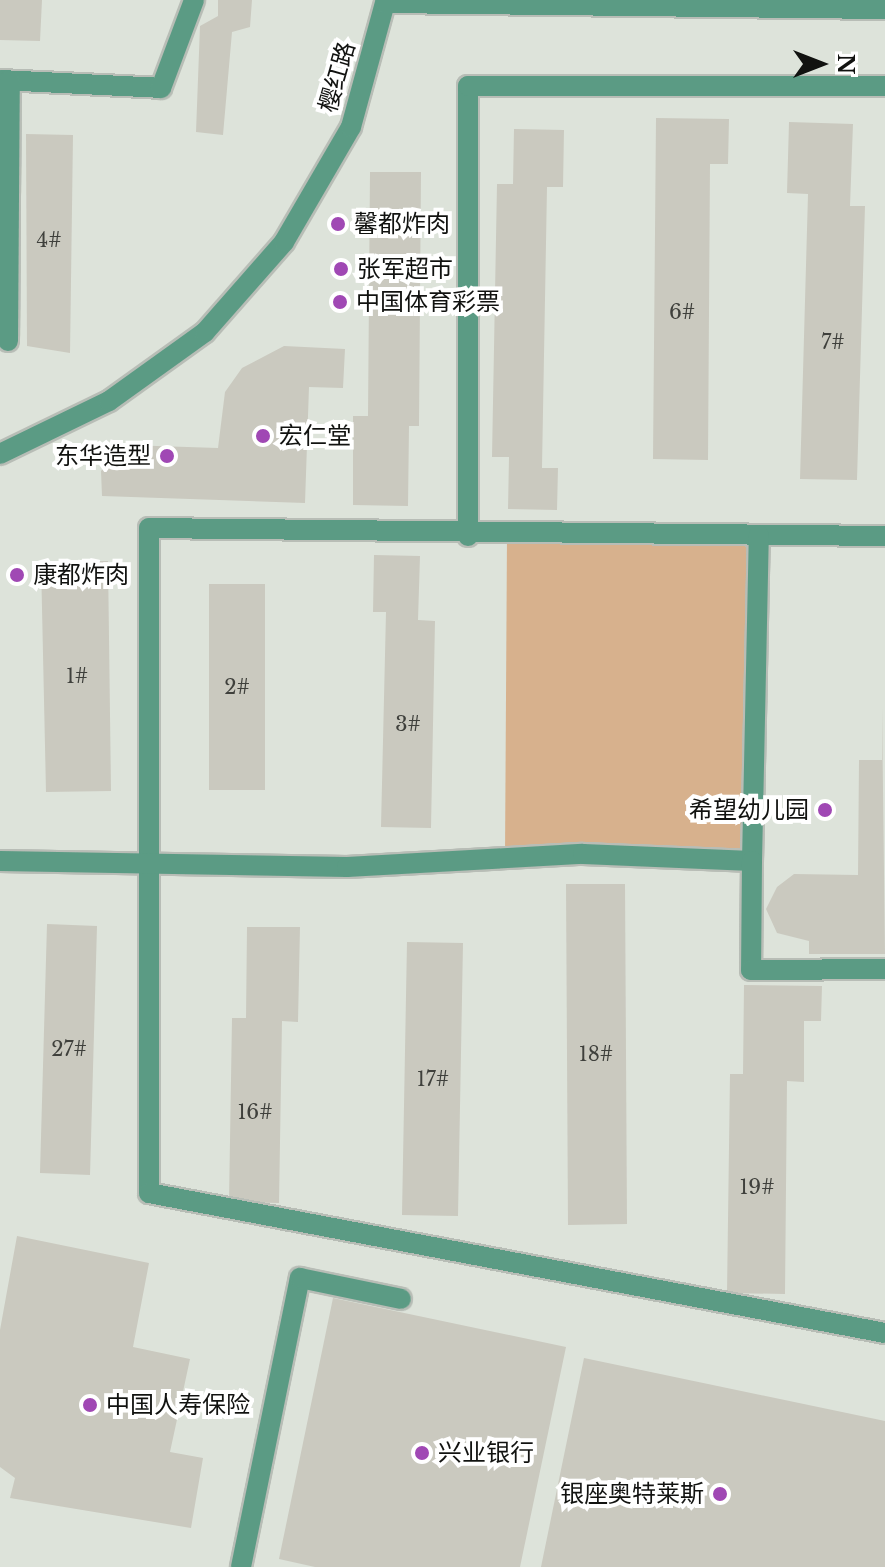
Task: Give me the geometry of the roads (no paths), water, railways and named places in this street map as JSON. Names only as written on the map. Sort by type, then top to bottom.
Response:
[{"type":"street","points":[[8,341],[5,81],[161,88],[194,0]]},
{"type":"street","name":"樱红路","points":[[0,454],[109,401],[205,332],[284,242],[351,127],[385,2],[885,9]]},
{"type":"street","points":[[468,536],[468,86],[885,86]]},
{"type":"street","points":[[885,536],[468,536],[149,528],[152,867],[149,1193],[885,1333]]},
{"type":"street","points":[[759,535],[751,970],[885,969]]},
{"type":"street","points":[[0,861],[152,867],[347,867],[583,854],[752,861]]},
{"type":"street","points":[[241,1567],[300,1278],[401,1299]]},
{"type":"place","name":"馨都炸肉","points":[[338,224]]},
{"type":"place","name":"张军超市","points":[[341,269]]},
{"type":"place","name":"中国体育彩票","points":[[340,302]]},
{"type":"place","name":"宏仁堂","points":[[263,436]]},
{"type":"place","name":"东华造型","points":[[167,456]]},
{"type":"place","name":"康都炸肉","points":[[17,575]]},
{"type":"place","name":"希望幼儿园","points":[[825,810]]},
{"type":"place","name":"中国人寿保险","points":[[90,1405]]},
{"type":"place","name":"兴业银行","points":[[422,1453]]},
{"type":"place","name":"银座奥特莱斯","points":[[720,1494]]}]
